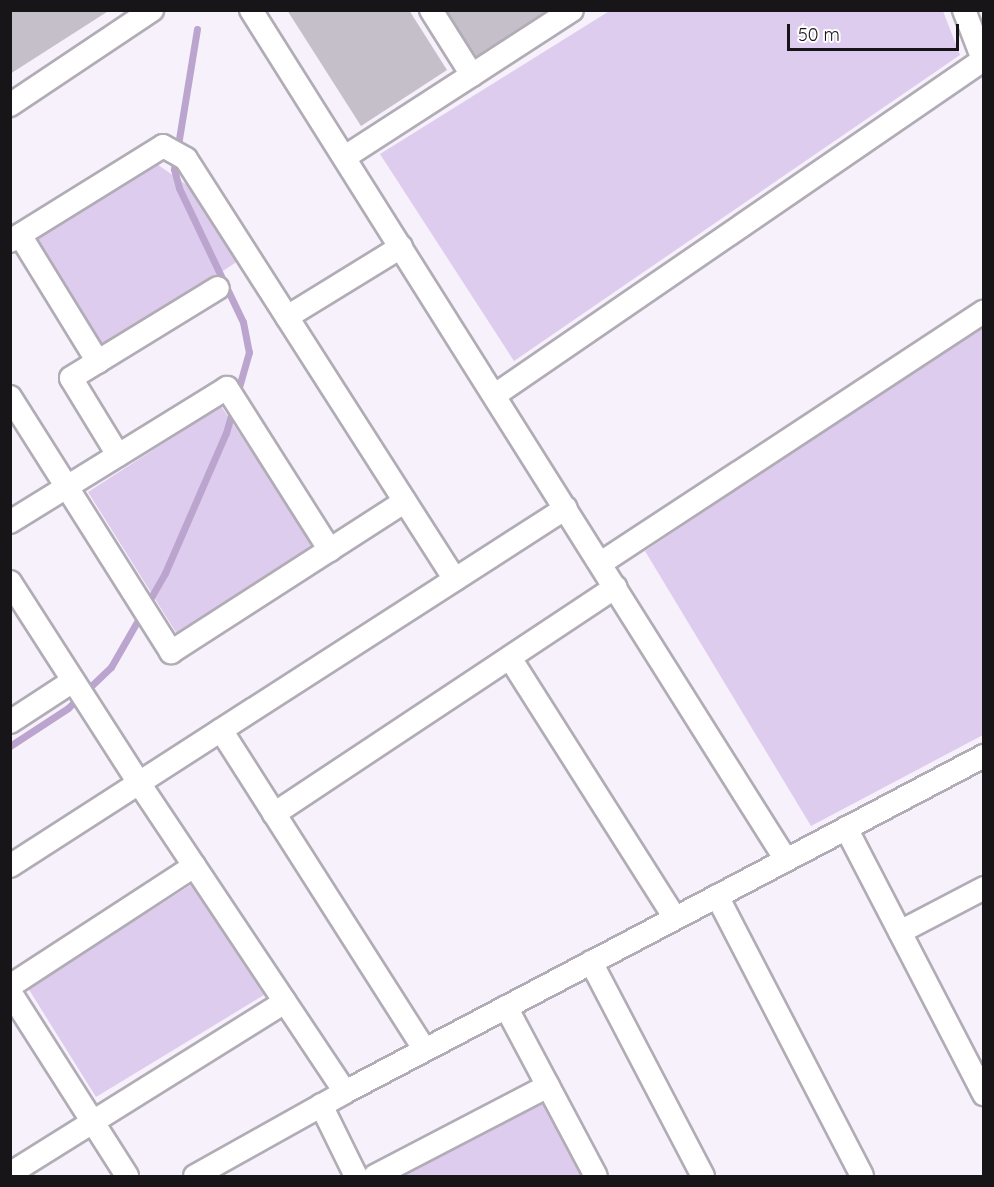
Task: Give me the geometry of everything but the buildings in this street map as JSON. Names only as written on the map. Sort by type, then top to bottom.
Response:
[{"type":"street","points":[[10,105],[152,10]]},
{"type":"street","points":[[251,10],[495,394],[786,860]]},
{"type":"street","points":[[431,10],[472,75]]},
{"type":"street","points":[[345,157],[572,10]]},
{"type":"street","points":[[495,394],[983,61],[964,10]]},
{"type":"street","points":[[98,362],[15,238],[163,146],[186,159],[455,579]]},
{"type":"street","points":[[287,317],[401,247]]},
{"type":"street","points":[[118,456],[70,378],[218,288]]},
{"type":"street","points":[[601,563],[984,311]]},
{"type":"street","points":[[10,522],[227,388],[330,550]]},
{"type":"street","points":[[10,397],[171,652],[405,501]]},
{"type":"street","points":[[10,866],[566,508]]},
{"type":"street","points":[[10,582],[139,783],[345,1092]]},
{"type":"street","points":[[274,814],[616,587]]},
{"type":"street","points":[[510,658],[675,918]]},
{"type":"street","points":[[10,722],[80,691]]},
{"type":"street","points":[[220,730],[425,1050]]},
{"type":"street","points":[[195,1176],[232,1167],[321,1105],[984,756]]},
{"type":"street","points":[[846,828],[984,1094]]},
{"type":"street","points":[[10,986],[194,866]]},
{"type":"street","points":[[900,932],[984,888]]},
{"type":"street","points":[[717,896],[862,1176]]},
{"type":"street","points":[[591,962],[703,1176]]},
{"type":"street","points":[[10,992],[127,1176]]},
{"type":"street","points":[[11,1174],[285,1002]]},
{"type":"street","points":[[506,1007],[596,1176]]},
{"type":"street","points":[[375,1176],[548,1086]]},
{"type":"street","points":[[321,1105],[356,1176]]},
{"type":"shaded area","points":[[611,10],[943,11],[960,55],[514,361],[380,154]]},
{"type":"shaded area","points":[[154,162],[191,188],[238,261],[99,353],[29,242]]},
{"type":"shaded area","points":[[983,325],[983,735],[811,826],[645,551]]},
{"type":"shaded area","points":[[221,406],[314,545],[177,634],[88,492]]},
{"type":"shaded area","points":[[191,885],[264,995],[96,1097],[28,988]]},
{"type":"shaded area","points":[[546,1101],[585,1176],[402,1176]]},
{"type":"waterway","points":[[197,29],[174,169],[179,188],[243,322],[249,352],[237,394]]},
{"type":"waterway","points":[[10,746],[68,708],[111,667],[165,573],[226,433],[233,408]]}]
